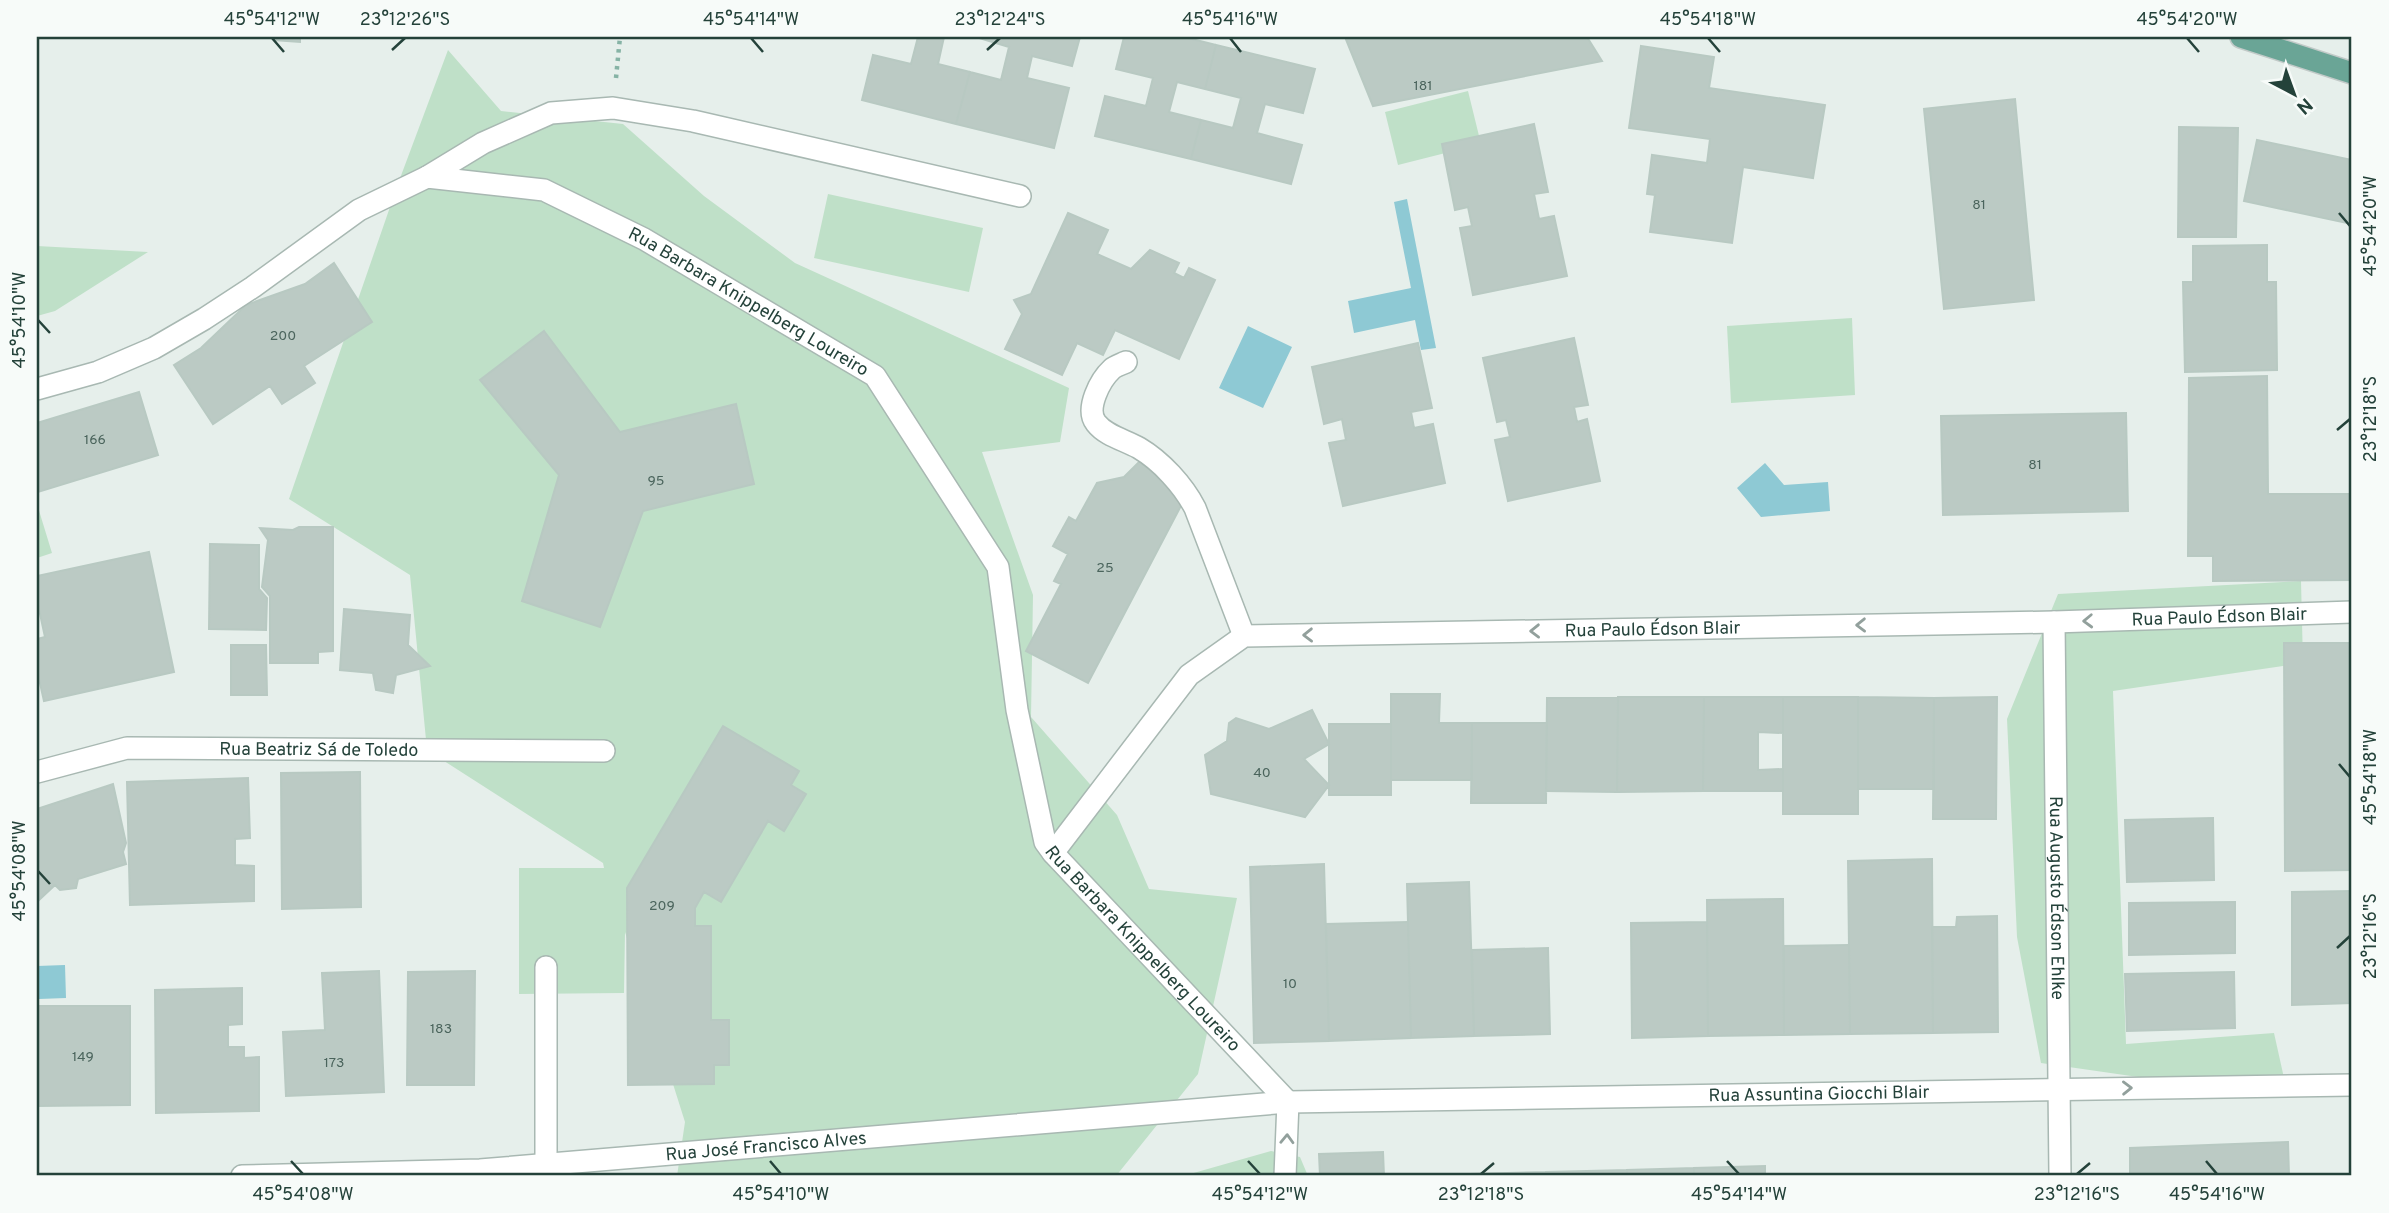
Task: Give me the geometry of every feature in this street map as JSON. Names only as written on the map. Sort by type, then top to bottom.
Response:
[{"type":"main road","points":[[2241,37],[2277,42],[2352,73]]},
{"type":"street","points":[[37,389],[98,372],[154,348],[253,287],[359,210],[427,177],[483,143],[551,113],[613,108],[693,121],[1020,196]]},
{"type":"street","name":"Rua Barbara Knippelberg Loureiro","points":[[427,177],[544,190],[644,239],[875,376],[998,567],[1017,710],[1045,842],[1288,1102]]},
{"type":"street","points":[[1053,853],[1189,675],[1244,636],[1187,492],[1141,449],[1103,431],[1094,421],[1091,410],[1104,379],[1112,368],[1126,362]]},
{"type":"street","name":"Rua Paulo Édson Blair","points":[[1244,636],[2054,622],[2352,612]]},
{"type":"street","name":"Rua Augusto Édson Ehlke","points":[[2054,622],[2060,1176]]},
{"type":"street","name":"Rua Beatriz Sá de Toledo","points":[[37,772],[127,748],[604,751]]},
{"type":"street","points":[[546,967],[546,1165]]},
{"type":"street","name":"Rua Assuntina Giocchi Blair","points":[[1288,1102],[2352,1086]]},
{"type":"street","points":[[1285,1176],[1288,1102]]},
{"type":"street","name":"Rua José Francisco Alves","points":[[242,1176],[480,1173],[546,1165],[1288,1102]]},
{"type":"green space","points":[[448,50],[501,111],[623,124],[704,196],[795,263],[1069,388],[1060,442],[982,452],[1033,595],[1031,717],[1117,815],[1149,889],[1237,898],[1198,1074],[1116,1176],[677,1176],[685,1122],[625,932],[624,993],[519,994],[519,868],[604,868],[603,863],[427,750],[410,575],[289,499],[399,181]]},
{"type":"green space","points":[[1468,91],[1481,144],[1398,165],[1385,112]]},
{"type":"green space","points":[[828,194],[983,228],[969,292],[814,258]]},
{"type":"green space","points":[[37,246],[148,252],[55,311],[37,316]]},
{"type":"green space","points":[[1852,318],[1855,395],[1731,403],[1727,326]]},
{"type":"green space","points":[[37,504],[52,553],[37,558]]},
{"type":"green space","points":[[2301,581],[2303,663],[2113,691],[2126,1044],[2274,1033],[2284,1078],[2159,1080],[2041,1063],[2017,937],[2007,719],[2058,594]]},
{"type":"green space","points":[[1271,1151],[1300,1157],[1308,1176],[1183,1176]]},
{"type":"water","points":[[1407,199],[1436,348],[1421,350],[1415,320],[1354,333],[1348,301],[1411,288],[1394,202]]},
{"type":"water","points":[[1248,326],[1292,347],[1263,408],[1219,388]]},
{"type":"water","points":[[1765,463],[1784,485],[1828,482],[1830,511],[1761,517],[1737,488]]},
{"type":"water","points":[[65,965],[66,998],[39,999],[37,966]]},
{"type":"building","points":[[275,37],[300,37],[300,42],[274,40]]},
{"type":"building","points":[[918,37],[944,37],[938,64],[970,72],[956,124],[862,100],[873,55],[911,64]]},
{"type":"building","points":[[976,37],[1080,37],[1072,66],[1032,56],[1027,78],[1069,88],[1054,148],[956,124],[970,72],[1001,80],[1009,47]]},
{"type":"building","points":[[1124,37],[1184,37],[1216,45],[1205,89],[1177,82],[1169,112],[1201,120],[1191,159],[1095,136],[1105,96],[1146,106],[1153,78],[1116,69]]},
{"type":"building","points":[[1345,37],[1587,37],[1602,61],[1373,106]]},
{"type":"building","points":[[1216,45],[1315,69],[1303,113],[1265,104],[1257,133],[1302,145],[1291,184],[1191,159],[1201,120],[1233,128],[1241,98],[1205,89]]},
{"type":"building","points":[[1641,46],[1714,57],[1709,88],[1825,105],[1813,178],[1743,167],[1732,243],[1650,232],[1655,195],[1647,194],[1652,155],[1707,163],[1710,139],[1629,128]]},
{"type":"building","points":[[2015,99],[2034,300],[1944,309],[1924,109]]},
{"type":"building","points":[[1534,124],[1548,192],[1534,194],[1539,219],[1554,216],[1567,276],[1473,295],[1460,228],[1472,226],[1468,207],[1455,210],[1442,144]]},
{"type":"building","points":[[2179,127],[2238,128],[2236,237],[2178,237]]},
{"type":"building","points":[[2257,140],[2352,160],[2352,224],[2244,201]]},
{"type":"building","points":[[1068,213],[1108,230],[1097,254],[1131,269],[1150,250],[1179,263],[1174,273],[1184,278],[1189,268],[1215,280],[1179,359],[1115,330],[1103,355],[1077,343],[1062,375],[1005,349],[1022,314],[1014,300],[1031,294]]},
{"type":"building","points":[[2267,245],[2267,282],[2276,282],[2277,370],[2185,372],[2183,282],[2193,282],[2193,246]]},
{"type":"building","points":[[334,263],[372,322],[304,366],[315,383],[282,404],[270,386],[213,424],[174,365],[201,348],[246,305],[305,284]]},
{"type":"building","points":[[544,331],[620,432],[736,404],[754,484],[643,511],[600,627],[522,601],[559,475],[480,380]]},
{"type":"building","points":[[1574,338],[1588,405],[1574,407],[1577,422],[1587,419],[1600,481],[1508,501],[1495,440],[1510,437],[1506,420],[1497,422],[1483,358]]},
{"type":"building","points":[[1418,343],[1432,408],[1411,412],[1414,428],[1433,424],[1445,483],[1343,506],[1329,443],[1346,440],[1342,419],[1324,424],[1312,367]]},
{"type":"building","points":[[2267,376],[2268,494],[2352,494],[2352,580],[2213,581],[2213,556],[2188,556],[2189,378]]},
{"type":"building","points":[[139,392],[158,455],[38,492],[37,423]]},
{"type":"building","points":[[2126,413],[2128,511],[1943,515],[1941,416]]},
{"type":"building","points":[[1140,461],[1176,488],[1184,500],[1088,683],[1026,651],[1061,584],[1054,581],[1068,554],[1053,546],[1069,517],[1076,521],[1097,483],[1124,477]]},
{"type":"building","points":[[299,527],[333,527],[333,651],[318,652],[318,663],[270,663],[270,596],[262,587],[268,540],[260,528],[293,530]]},
{"type":"building","points":[[210,544],[259,545],[259,589],[267,598],[266,630],[209,629]]},
{"type":"building","points":[[149,552],[174,672],[44,701],[37,670],[37,639],[45,637],[37,600],[37,576]]},
{"type":"building","points":[[344,609],[410,615],[408,645],[430,666],[396,675],[393,693],[376,690],[373,673],[340,670]]},
{"type":"building","points":[[2284,643],[2352,643],[2352,870],[2285,871]]},
{"type":"building","points":[[231,645],[266,645],[267,695],[231,695]]},
{"type":"building","points":[[1391,694],[1440,694],[1439,723],[1472,723],[1472,780],[1391,780]]},
{"type":"building","points":[[1618,697],[1617,792],[1546,791],[1547,698]]},
{"type":"building","points":[[1618,697],[1704,697],[1703,791],[1617,792]]},
{"type":"building","points":[[1704,697],[1783,697],[1783,733],[1758,732],[1758,770],[1783,769],[1783,791],[1703,791]]},
{"type":"building","points":[[1783,697],[1858,697],[1858,814],[1783,814]]},
{"type":"building","points":[[1858,697],[1934,698],[1934,789],[1858,789]]},
{"type":"building","points":[[1997,697],[1996,819],[1933,819],[1934,698]]},
{"type":"building","points":[[1312,710],[1329,744],[1304,759],[1329,785],[1305,817],[1211,794],[1205,755],[1227,741],[1229,723],[1236,718],[1269,729]]},
{"type":"building","points":[[1472,723],[1547,723],[1546,803],[1471,803]]},
{"type":"building","points":[[1329,724],[1391,724],[1391,795],[1329,795]]},
{"type":"building","points":[[723,726],[799,771],[791,785],[806,794],[784,831],[768,821],[721,902],[704,892],[695,908],[695,926],[711,926],[711,1020],[729,1020],[729,1065],[714,1065],[714,1084],[628,1085],[627,888]]},
{"type":"building","points":[[360,772],[361,907],[282,909],[281,773]]},
{"type":"building","points":[[248,778],[250,838],[235,839],[235,865],[254,866],[254,901],[130,905],[127,782]]},
{"type":"building","points":[[113,784],[126,843],[123,852],[126,864],[78,879],[76,888],[60,890],[55,885],[37,902],[37,809]]},
{"type":"building","points":[[2213,818],[2214,880],[2127,882],[2125,820]]},
{"type":"building","points":[[1932,859],[1933,1033],[1850,1034],[1848,861]]},
{"type":"building","points":[[1324,864],[1329,1041],[1254,1043],[1250,867]]},
{"type":"building","points":[[1469,882],[1474,1036],[1411,1038],[1407,884]]},
{"type":"building","points":[[2352,891],[2352,1003],[2292,1005],[2292,892]]},
{"type":"building","points":[[1783,899],[1784,1035],[1708,1036],[1707,900]]},
{"type":"building","points":[[2235,902],[2235,953],[2129,955],[2129,903]]},
{"type":"building","points":[[1997,916],[1998,1032],[1933,1033],[1932,927],[1956,927],[1957,917]]},
{"type":"building","points":[[1408,922],[1411,1038],[1329,1041],[1326,924]]},
{"type":"building","points":[[1707,922],[1708,1036],[1632,1038],[1631,923]]},
{"type":"building","points":[[1849,945],[1850,1034],[1784,1035],[1784,946]]},
{"type":"building","points":[[1548,948],[1550,1034],[1474,1036],[1472,950]]},
{"type":"building","points":[[379,971],[384,1092],[286,1096],[283,1032],[325,1030],[322,973]]},
{"type":"building","points":[[475,971],[474,1085],[407,1085],[408,972]]},
{"type":"building","points":[[2234,972],[2235,1028],[2127,1031],[2125,974]]},
{"type":"building","points":[[242,988],[242,1024],[228,1025],[228,1047],[244,1047],[244,1058],[259,1057],[259,1111],[156,1113],[155,990]]},
{"type":"building","points":[[37,1006],[130,1006],[130,1105],[37,1106]]},
{"type":"building","points":[[2288,1142],[2289,1176],[2130,1176],[2130,1148]]},
{"type":"building","points":[[1383,1152],[1384,1176],[1320,1176],[1319,1154]]},
{"type":"building","points":[[1765,1166],[1765,1176],[1694,1176],[1694,1168]]},
{"type":"building","points":[[1694,1168],[1694,1176],[1627,1176],[1627,1170]]},
{"type":"building","points":[[1627,1170],[1627,1176],[1546,1176],[1546,1172]]},
{"type":"building","points":[[1546,1172],[1546,1176],[1471,1176],[1471,1174]]}]
